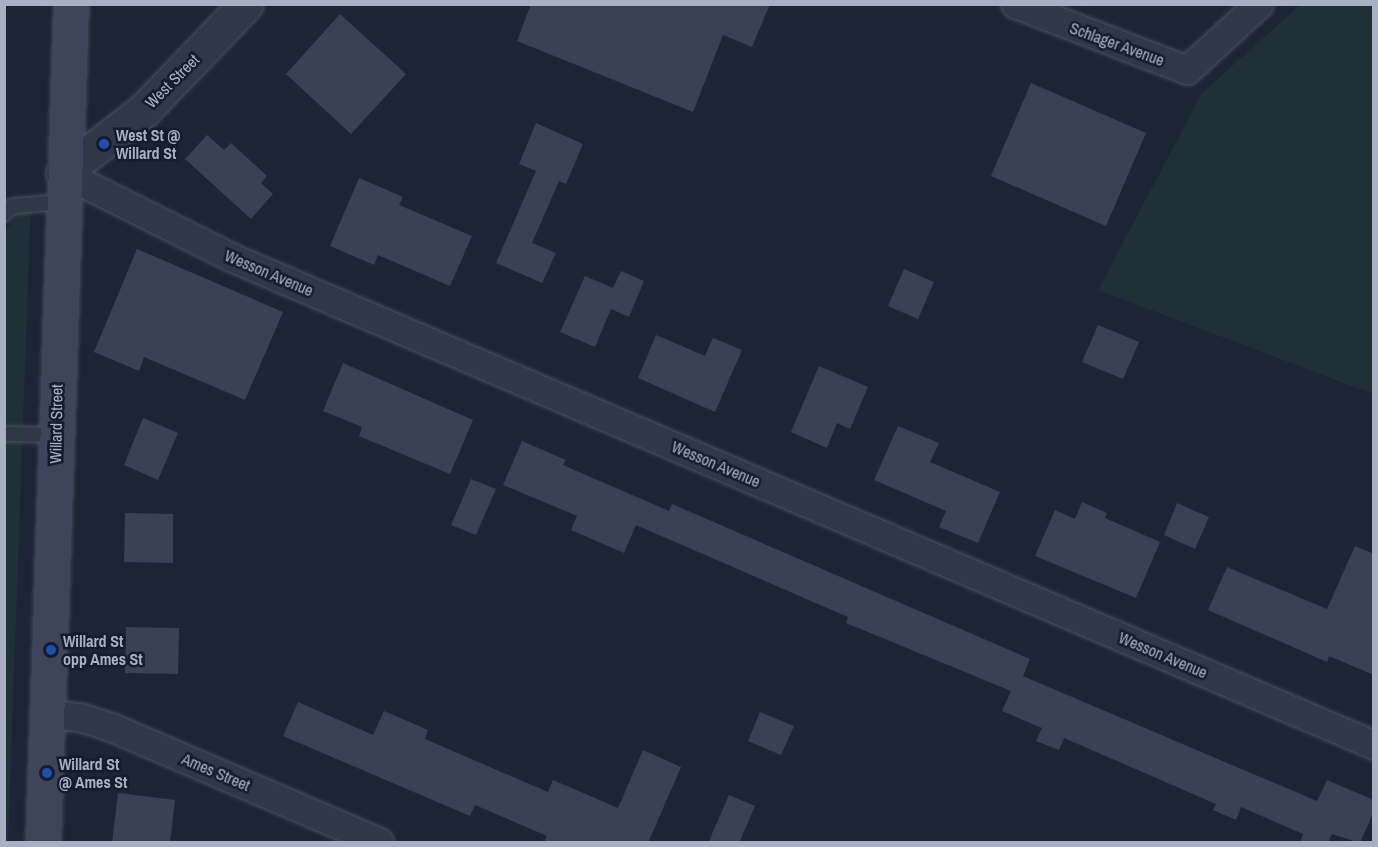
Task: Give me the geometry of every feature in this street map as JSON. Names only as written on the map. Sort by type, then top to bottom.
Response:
[{"type":"main road","name":"Willard Street","points":[[43,843],[49,714],[63,188],[71,4]]},
{"type":"street","name":"West Street","points":[[63,188],[153,101],[246,4]]},
{"type":"street","name":"Schlager Avenue","points":[[1015,4],[1186,70],[1259,4]]},
{"type":"street","name":"Wesson Avenue","points":[[63,188],[1374,745]]},
{"type":"street","name":"Ames Street","points":[[49,714],[80,717],[111,727],[379,843]]},
{"type":"lane","points":[[4,214],[13,206],[63,188]]},
{"type":"lane","points":[[4,434],[56,435]]},
{"type":"shaded area","points":[[1300,5],[1373,5],[1373,394],[1098,290],[1202,93]]},
{"type":"shaded area","points":[[31,199],[8,841],[5,842],[4,232]]},
{"type":"building","points":[[531,4],[770,4],[752,47],[723,35],[693,112],[517,41]]},
{"type":"building","points":[[340,14],[406,74],[351,134],[286,74]]},
{"type":"building","points":[[1031,83],[1146,133],[1106,226],[991,176]]},
{"type":"building","points":[[536,123],[583,144],[566,184],[559,181],[532,243],[556,253],[542,283],[496,263],[536,171],[519,164]]},
{"type":"building","points":[[207,135],[224,150],[231,143],[267,176],[261,183],[273,194],[251,219],[185,159]]},
{"type":"building","points":[[359,178],[403,197],[399,205],[472,236],[450,286],[378,255],[374,265],[330,246]]},
{"type":"building","points":[[137,249],[283,312],[245,400],[144,357],[139,371],[94,352]]},
{"type":"building","points":[[904,269],[934,282],[918,319],[888,306]]},
{"type":"building","points":[[621,271],[644,281],[629,317],[611,309],[595,347],[560,332],[585,276],[613,288]]},
{"type":"building","points":[[1098,325],[1139,342],[1123,379],[1082,362]]},
{"type":"building","points":[[656,335],[705,356],[713,338],[742,350],[715,412],[638,378]]},
{"type":"building","points":[[343,363],[473,420],[450,474],[359,436],[362,427],[323,411]]},
{"type":"building","points":[[819,366],[868,387],[850,429],[837,423],[827,448],[791,432]]},
{"type":"building","points":[[143,418],[178,433],[158,480],[124,465]]},
{"type":"building","points":[[898,426],[939,443],[930,462],[1000,492],[978,543],[939,527],[946,511],[874,480]]},
{"type":"building","points":[[522,441],[566,460],[563,465],[669,511],[672,504],[1030,659],[1023,676],[1317,801],[1327,780],[1374,800],[1374,811],[1360,843],[1332,834],[1328,843],[1300,843],[1303,834],[1241,807],[1236,820],[1213,810],[1216,804],[1064,738],[1059,750],[1036,741],[1042,728],[1002,711],[1011,691],[846,623],[848,617],[636,525],[624,553],[571,530],[577,516],[503,485]]},
{"type":"building","points":[[471,479],[496,489],[476,535],[451,525]]},
{"type":"building","points":[[1082,502],[1107,513],[1105,518],[1160,542],[1136,598],[1035,556],[1055,510],[1075,519]]},
{"type":"building","points":[[1177,503],[1209,517],[1195,549],[1164,535]]},
{"type":"building","points":[[125,513],[173,514],[173,563],[124,562]]},
{"type":"building","points":[[1355,546],[1374,554],[1374,675],[1329,656],[1327,662],[1208,610],[1227,567],[1327,609]]},
{"type":"building","points":[[126,627],[179,628],[178,674],[125,673]]},
{"type":"building","points":[[298,702],[373,735],[384,711],[428,730],[425,739],[548,792],[553,780],[618,808],[643,750],[681,767],[648,843],[544,843],[547,836],[475,805],[470,816],[283,736]]},
{"type":"building","points":[[760,712],[794,726],[781,755],[748,741]]},
{"type":"building","points":[[118,793],[175,800],[170,843],[112,843]]},
{"type":"building","points":[[729,795],[755,806],[739,843],[708,843]]},
{"type":"place","name":"West St @ Willard St","points":[[104,144]]},
{"type":"place","name":"Willard St opp Ames St","points":[[51,650]]},
{"type":"place","name":"Willard St @ Ames St","points":[[47,773]]}]
